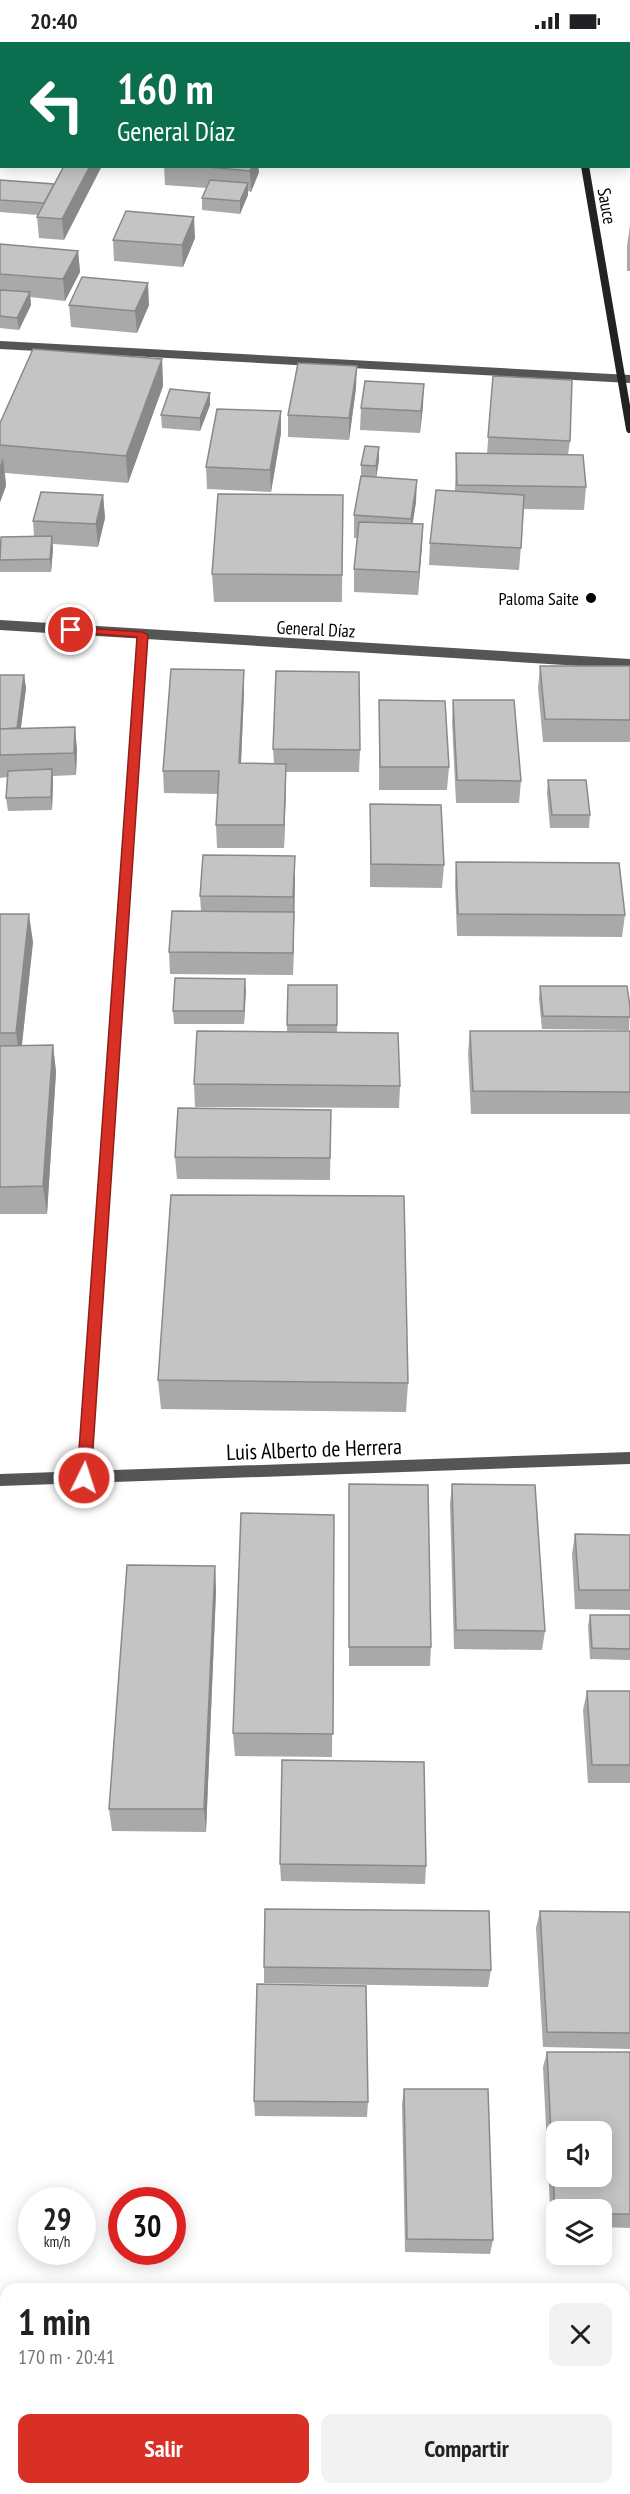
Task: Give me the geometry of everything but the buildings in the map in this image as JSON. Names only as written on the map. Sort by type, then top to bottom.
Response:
[{"type":"street","name":"Sauce","points":[[585,168],[626,379],[630,429]]},
{"type":"street","points":[[0,345],[626,379]]},
{"type":"street","name":"General Díaz","points":[[0,625],[630,664]]},
{"type":"street","points":[[84,1478],[143,635]]},
{"type":"street","name":"Luis Alberto de Herrera","points":[[0,1480],[630,1458]]},
{"type":"place","name":"Paloma Saite","points":[[591,598]]},
{"type":"route","points":[[71,630],[143,635],[84,1478]]}]
